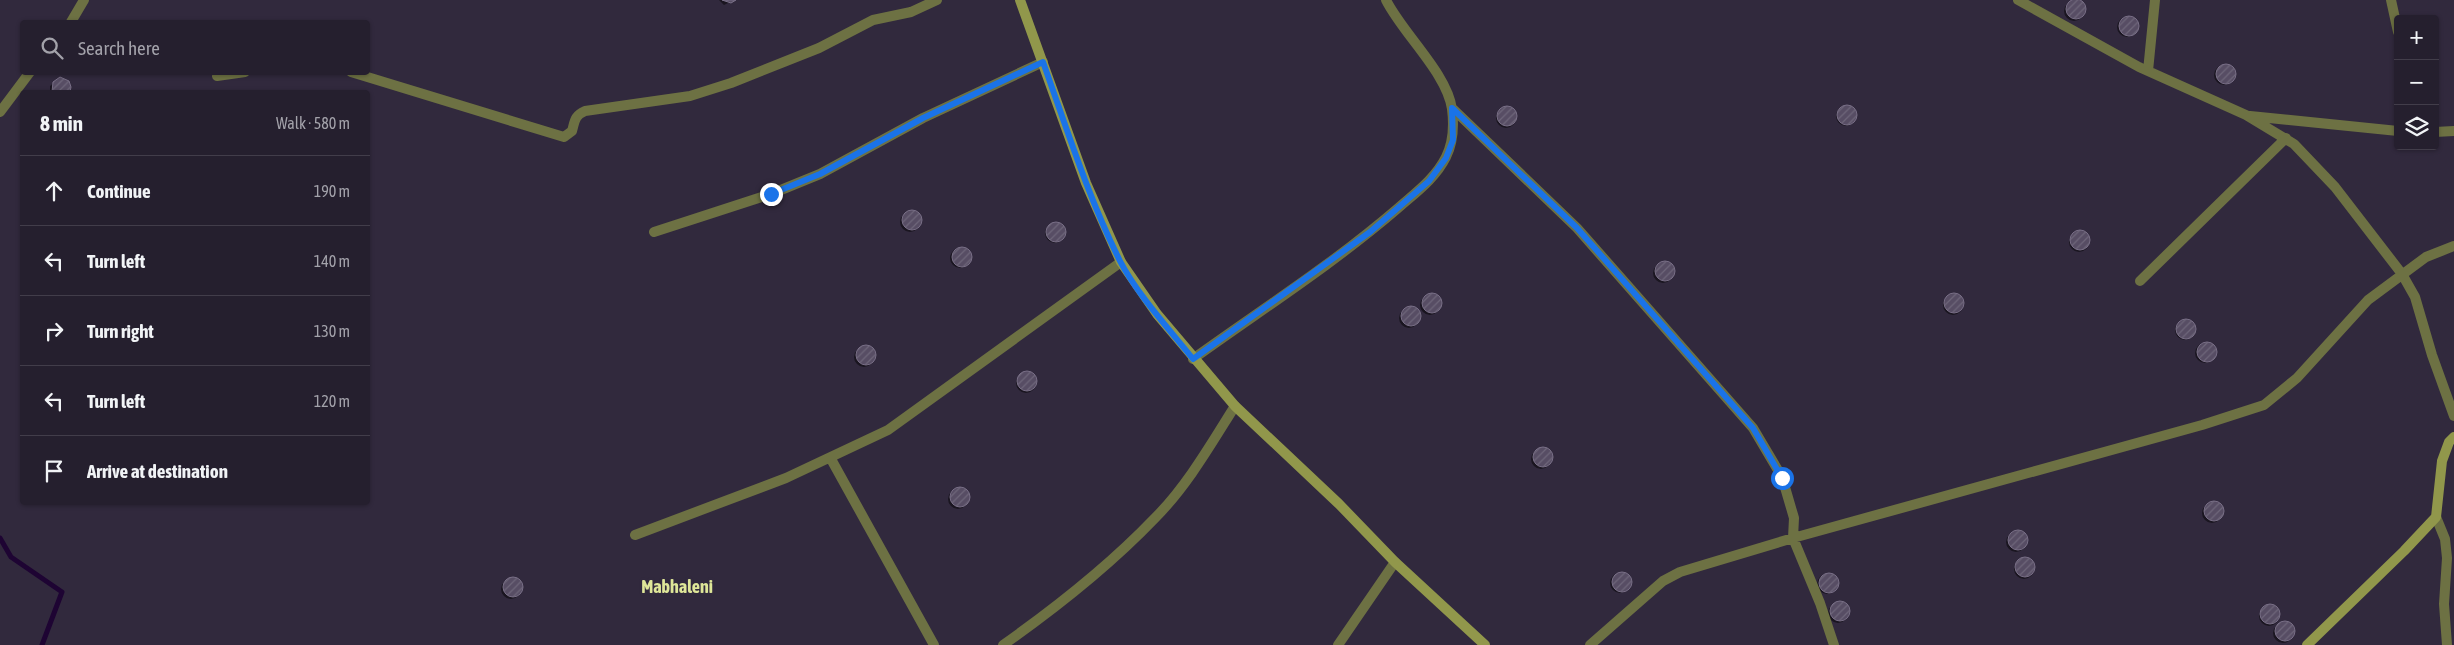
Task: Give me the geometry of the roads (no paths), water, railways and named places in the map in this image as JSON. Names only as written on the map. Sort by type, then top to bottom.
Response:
[{"type":"street","points":[[72,20],[84,0]]},
{"type":"street","points":[[361,75],[564,137],[572,131],[574,119],[578,114],[585,111],[690,96],[731,83],[819,48],[873,20],[911,12],[937,0]]},
{"type":"street","points":[[1020,0],[1086,183],[1121,262],[1157,314],[1193,359],[1235,406],[1339,504],[1395,562],[1485,645]]},
{"type":"street","points":[[1193,359],[1370,232],[1429,181],[1446,158],[1453,140],[1452,108],[1440,79],[1414,44],[1386,0]]},
{"type":"street","points":[[2018,0],[2148,71],[2246,116],[2294,144],[2335,187],[2402,274],[2415,297],[2432,355],[2454,416]]},
{"type":"street","points":[[2148,71],[2155,0]]},
{"type":"street","points":[[2391,0],[2394,15]]},
{"type":"street","points":[[654,232],[771,194],[820,174],[923,118],[1043,62]]},
{"type":"street","points":[[0,112],[28,75]]},
{"type":"street","points":[[217,76],[224,75]]},
{"type":"street","points":[[1452,108],[1577,228],[1753,428],[1782,478],[1794,518],[1793,538],[1820,604],[1834,645]]},
{"type":"street","points":[[2246,116],[2394,131]]},
{"type":"street","points":[[2439,132],[2454,131]]},
{"type":"street","points":[[2140,280],[2286,138]]},
{"type":"street","points":[[1590,645],[1663,581],[1680,572],[1793,538],[2202,425],[2264,405],[2297,378],[2368,300],[2426,257],[2454,246]]},
{"type":"street","points":[[635,535],[786,478],[888,430],[1121,262]]},
{"type":"street","points":[[1003,645],[1061,604],[1156,517],[1197,464],[1235,406]]},
{"type":"street","points":[[2447,645],[2444,604],[2447,558],[2445,539],[2436,517],[2442,460],[2449,442],[2454,437]]},
{"type":"street","points":[[831,458],[934,645]]},
{"type":"street","points":[[2307,645],[2404,551],[2436,517]]},
{"type":"street","points":[[1338,645],[1395,562]]},
{"type":"waterway","points":[[0,538],[11,557],[62,592],[42,645]]},
{"type":"district","name":"Mabhaleni","points":[[677,587]]}]
